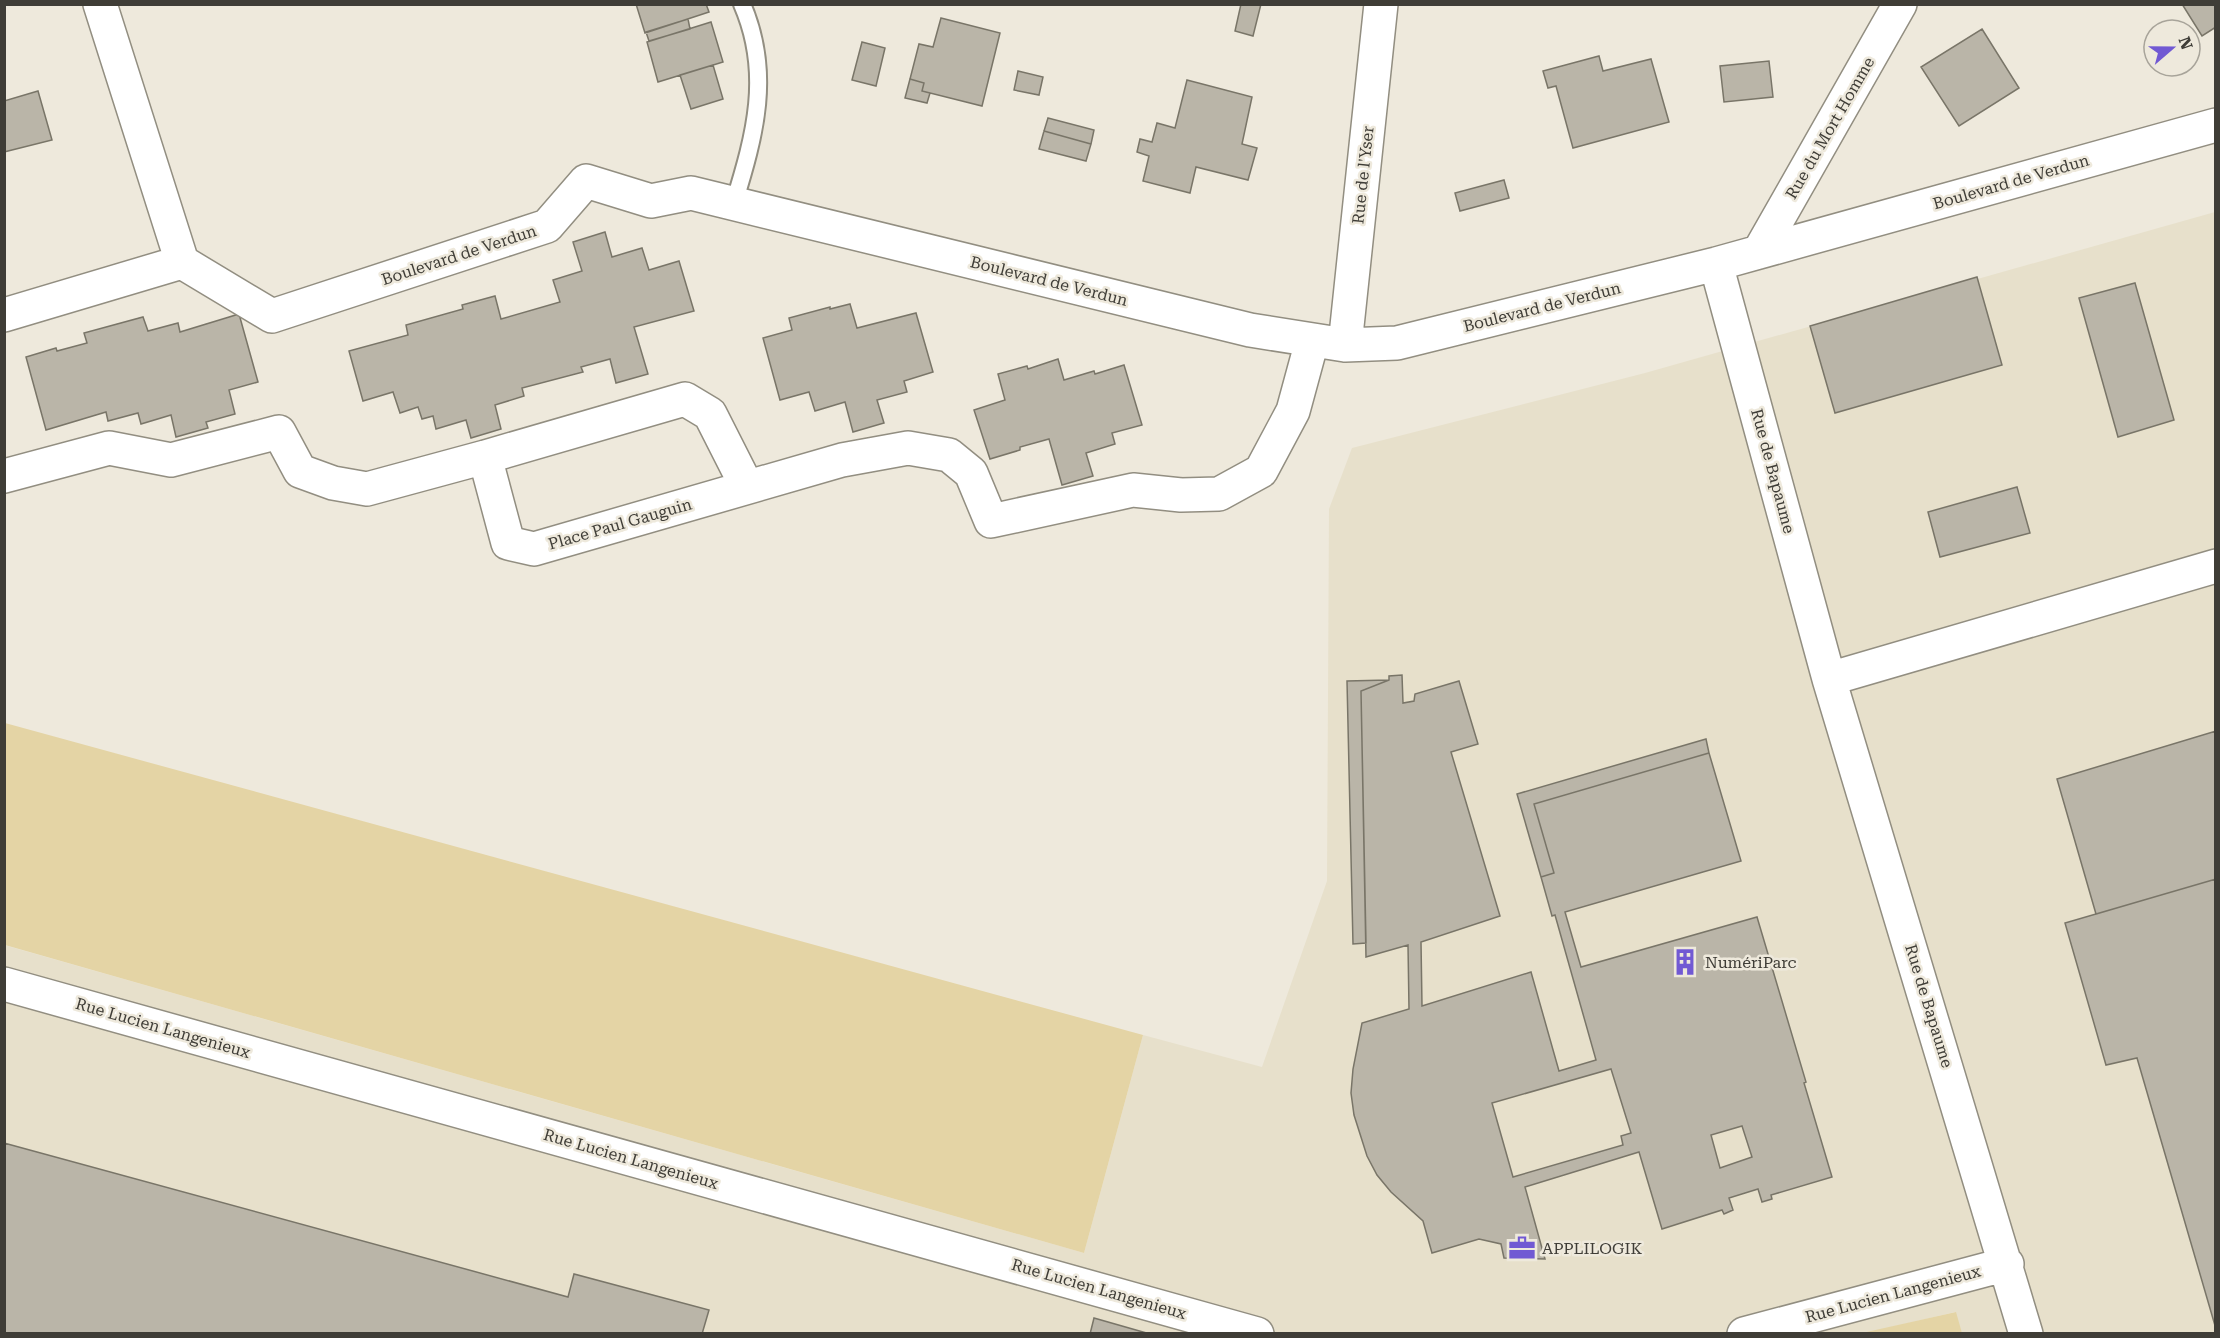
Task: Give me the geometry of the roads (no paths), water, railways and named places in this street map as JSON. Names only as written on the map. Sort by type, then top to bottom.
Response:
[{"type":"street","points":[[4,315],[182,262],[100,4]]},
{"type":"street","name":"Rue de l'Yser","points":[[1345,345],[1381,4]]},
{"type":"street","name":"Rue du Mort Homme","points":[[1759,252],[1900,4]]},
{"type":"street","name":"Boulevard de Verdun","points":[[182,262],[272,316],[547,226],[586,181],[651,201],[692,193],[1250,330],[1345,345],[1397,343],[1716,264],[2216,125]]},
{"type":"street","name":"Rue de Bapaume","points":[[1716,264],[1829,679],[2007,1264],[2026,1334]]},
{"type":"street","name":"Place Paul Gauguin","points":[[485,457],[508,543],[534,549],[842,460],[908,448],[949,455],[971,473],[991,521],[1133,490],[1181,495],[1220,494],[1261,471],[1293,411],[1312,341]]},
{"type":"street","points":[[4,476],[109,448],[171,460],[279,432],[300,471],[333,483],[367,489],[685,399],[710,414],[747,487]]},
{"type":"street","points":[[1829,679],[2216,566]]},
{"type":"street","name":"Rue Lucien Langenieux","points":[[4,984],[1257,1334]]},
{"type":"street","name":"Rue Lucien Langenieux","points":[[1744,1334],[2007,1264]]},
{"type":"lane","points":[[734,203],[756,124],[760,72],[753,28],[742,4]]},
{"type":"place","name":"NumériParc","points":[[1685,962]]},
{"type":"place","name":"APPLILOGIK","points":[[1522,1248]]}]
